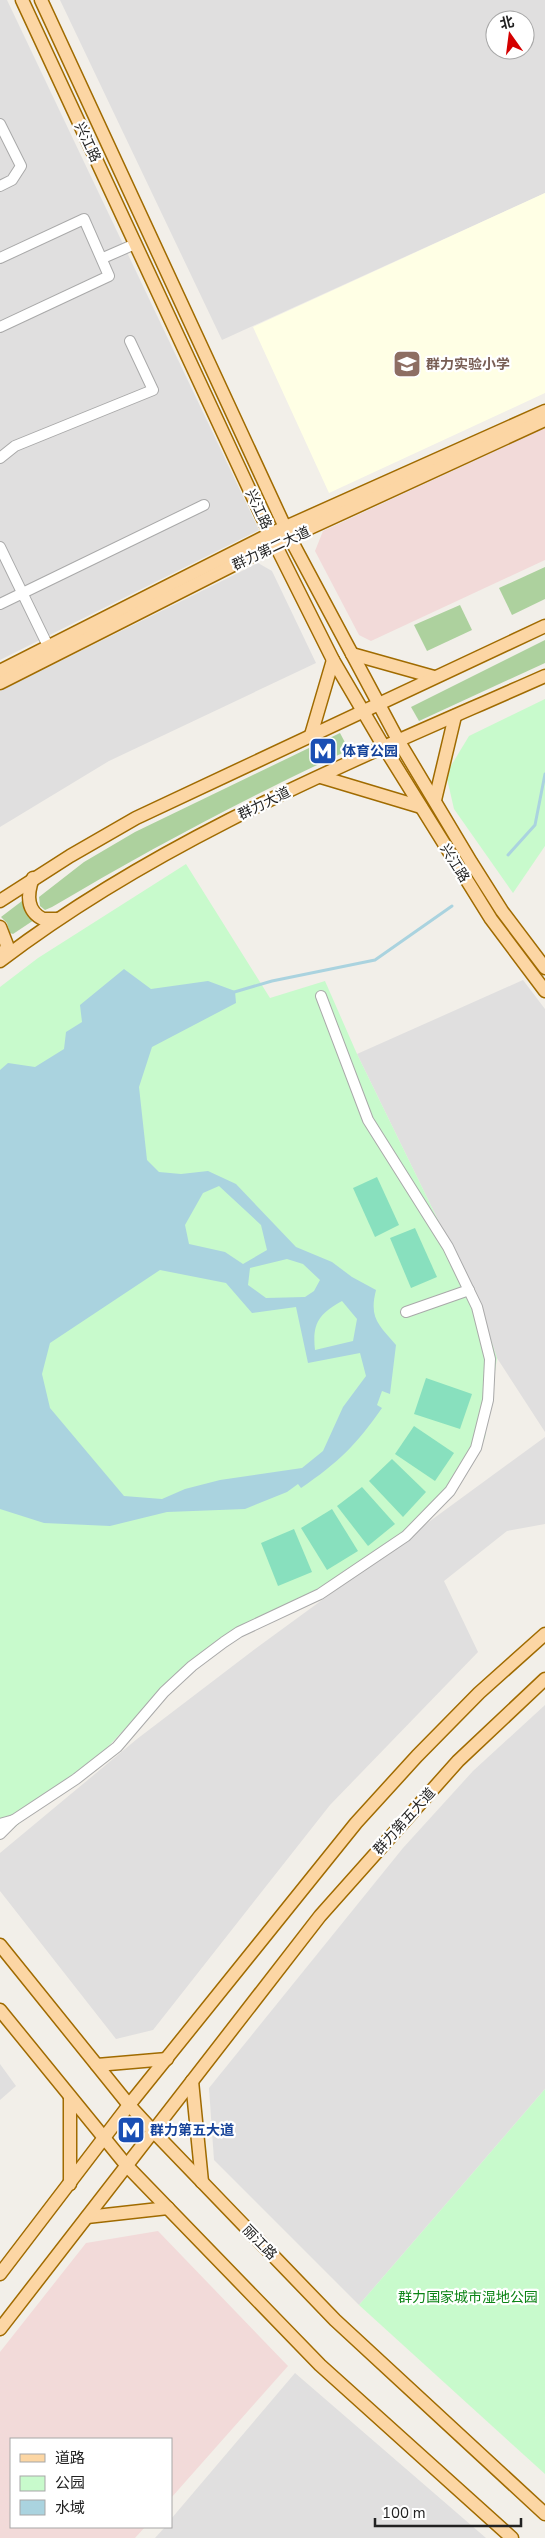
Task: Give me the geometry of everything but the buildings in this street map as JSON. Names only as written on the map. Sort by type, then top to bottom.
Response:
[{"type":"main road","name":"兴江路","points":[[22,0],[273,539],[333,660],[384,748],[491,919],[545,991]]},
{"type":"main road","name":"兴江路","points":[[41,0],[288,533],[398,740],[502,911],[545,968]]},
{"type":"main road","name":"群力第二大道","points":[[288,533],[545,410]]},
{"type":"main road","name":"群力第二大道","points":[[0,670],[273,539],[545,420]]},
{"type":"main road","name":"群力第二大道","points":[[0,683],[273,539]]},
{"type":"main road","points":[[0,901],[33,878],[136,818],[545,626]]},
{"type":"main road","points":[[352,654],[434,677]]},
{"type":"main road","points":[[311,735],[333,660]]},
{"type":"main road","name":"群力大道","points":[[2,960],[57,919],[128,875],[197,837],[398,740],[545,676]]},
{"type":"main road","points":[[435,800],[455,716]]},
{"type":"main road","points":[[321,777],[421,808]]},
{"type":"main road","points":[[33,878],[28,895],[33,912],[43,919],[57,919]]},
{"type":"main road","points":[[0,927],[6,945],[2,960]]},
{"type":"main road","points":[[0,2274],[130,2105],[356,1823],[465,1707],[545,1634]]},
{"type":"main road","name":"群力第五大道","points":[[0,2329],[320,1916],[458,1761],[545,1679]]},
{"type":"main road","name":"丽江路","points":[[0,1945],[130,2105],[202,2182],[335,2320],[545,2514]]},
{"type":"main road","points":[[0,2010],[127,2166],[320,2364],[512,2538]]},
{"type":"main road","points":[[97,2065],[167,2059]]},
{"type":"main road","points":[[192,2081],[202,2182]]},
{"type":"main road","points":[[70,2097],[70,2184]]},
{"type":"main road","points":[[87,2217],[168,2208]]},
{"type":"street","points":[[0,124],[21,166],[12,180],[0,186]]},
{"type":"street","points":[[0,258],[84,219],[103,258],[109,276],[0,327]]},
{"type":"street","points":[[103,258],[135,244]]},
{"type":"street","points":[[0,458],[15,446],[153,390],[130,341]]},
{"type":"street","points":[[0,604],[204,505]]},
{"type":"street","points":[[0,547],[48,646]]},
{"type":"street","points":[[0,1834],[14,1820],[76,1780],[117,1747],[164,1692],[192,1666],[238,1632],[320,1594],[398,1541],[450,1491],[476,1448],[488,1400],[490,1358],[478,1307],[448,1247],[368,1120],[321,996]]},
{"type":"street","points":[[406,1312],[469,1290]]},
{"type":"street","points":[[0,1824],[14,1820]]},
{"type":"shaded area","points":[[0,0],[7,0],[259,530],[0,660]]},
{"type":"shaded area","points":[[60,0],[545,0],[545,193],[222,340]]},
{"type":"shaded area","name":"群力实验小学","points":[[545,193],[545,393],[329,493],[253,327]]},
{"type":"shaded area","points":[[545,428],[545,560],[371,641],[359,635],[315,551],[323,531]]},
{"type":"shaded area","points":[[258,563],[272,571],[316,663],[109,761],[0,827],[0,691]]},
{"type":"shaded area","points":[[523,980],[545,1009],[545,1432],[497,1358],[480,1306],[357,1054]]},
{"type":"shaded area","points":[[545,1437],[545,1524],[507,1531],[444,1581],[478,1652],[330,1805],[153,2030],[116,2039],[0,1891],[0,1853],[137,1739],[255,1649]]},
{"type":"shaded area","points":[[545,1705],[545,2089],[359,2305],[214,2160],[209,2088],[403,1848],[473,1771]]},
{"type":"shaded area","points":[[0,2064],[16,2086],[0,2100]]},
{"type":"shaded area","points":[[158,2231],[288,2366],[172,2497],[172,2438],[10,2438],[10,2528],[144,2528],[135,2538],[0,2538],[0,2352],[86,2243]]},
{"type":"shaded area","points":[[295,2373],[486,2538],[155,2538],[164,2528],[172,2528],[172,2518]]},
{"type":"green space","points":[[545,567],[545,599],[512,615],[499,588]]},
{"type":"green space","points":[[460,605],[472,630],[427,651],[414,625]]},
{"type":"green space","points":[[545,640],[545,663],[419,721],[411,707]]},
{"type":"green space","points":[[545,699],[545,846],[513,893],[454,809],[446,774],[469,736]]},
{"type":"green space","points":[[340,733],[349,750],[273,786],[198,825],[52,907],[45,910],[40,906],[39,897],[84,862],[135,832]]},
{"type":"green space","points":[[186,864],[270,998],[325,981],[357,1054],[480,1306],[497,1358],[485,1438],[455,1491],[391,1546],[314,1601],[233,1631],[183,1667],[104,1751],[0,1840],[0,987],[38,958]]},
{"type":"green space","points":[[22,901],[26,913],[34,920],[13,934],[10,933],[7,923],[1,917]]},
{"type":"green space","points":[[377,1177],[399,1225],[375,1237],[353,1188]]},
{"type":"green space","points":[[415,1228],[437,1277],[411,1288],[390,1238]]},
{"type":"green space","points":[[426,1378],[472,1394],[460,1429],[414,1414]]},
{"type":"green space","points":[[414,1426],[454,1453],[435,1481],[395,1454]]},
{"type":"green space","points":[[392,1459],[426,1492],[403,1517],[369,1481]]},
{"type":"green space","points":[[362,1487],[395,1524],[368,1546],[337,1506]]},
{"type":"green space","points":[[332,1509],[358,1551],[327,1570],[301,1528]]},
{"type":"green space","points":[[294,1529],[312,1572],[278,1586],[261,1543]]},
{"type":"green space","name":"群力国家城市湿地公园","points":[[545,2089],[545,2474],[359,2305]]},
{"type":"water","points":[[124,969],[151,989],[208,981],[235,991],[236,1003],[152,1047],[139,1087],[147,1160],[159,1172],[181,1174],[208,1171],[236,1184],[296,1247],[332,1262],[352,1277],[376,1290],[374,1307],[377,1320],[396,1345],[390,1394],[382,1391],[377,1405],[382,1408],[355,1443],[326,1470],[301,1488],[298,1484],[287,1492],[245,1509],[167,1512],[110,1526],[44,1523],[0,1509],[0,1070],[8,1063],[35,1067],[64,1049],[66,1032],[82,1022],[80,1005]],"holes":[[[219,1186],[261,1225],[267,1250],[243,1264],[225,1252],[189,1244],[185,1225],[203,1193]],[[287,1259],[303,1264],[320,1280],[314,1291],[305,1297],[266,1298],[248,1285],[250,1268]],[[160,1270],[226,1283],[252,1313],[296,1307],[308,1363],[360,1353],[366,1376],[343,1407],[323,1451],[302,1468],[220,1480],[185,1489],[162,1499],[124,1496],[50,1408],[42,1374],[50,1343]],[[342,1301],[357,1319],[353,1341],[315,1350],[316,1326],[328,1310]]]},
{"type":"waterway","points":[[508,855],[535,825],[545,774]]},
{"type":"waterway","points":[[231,993],[272,981],[375,960],[452,906]]},
{"type":"place","name":"群力实验小学","points":[[407,364]]},
{"type":"place","name":"体育公园","points":[[323,751]]},
{"type":"place","name":"群力第五大道","points":[[131,2130]]}]
